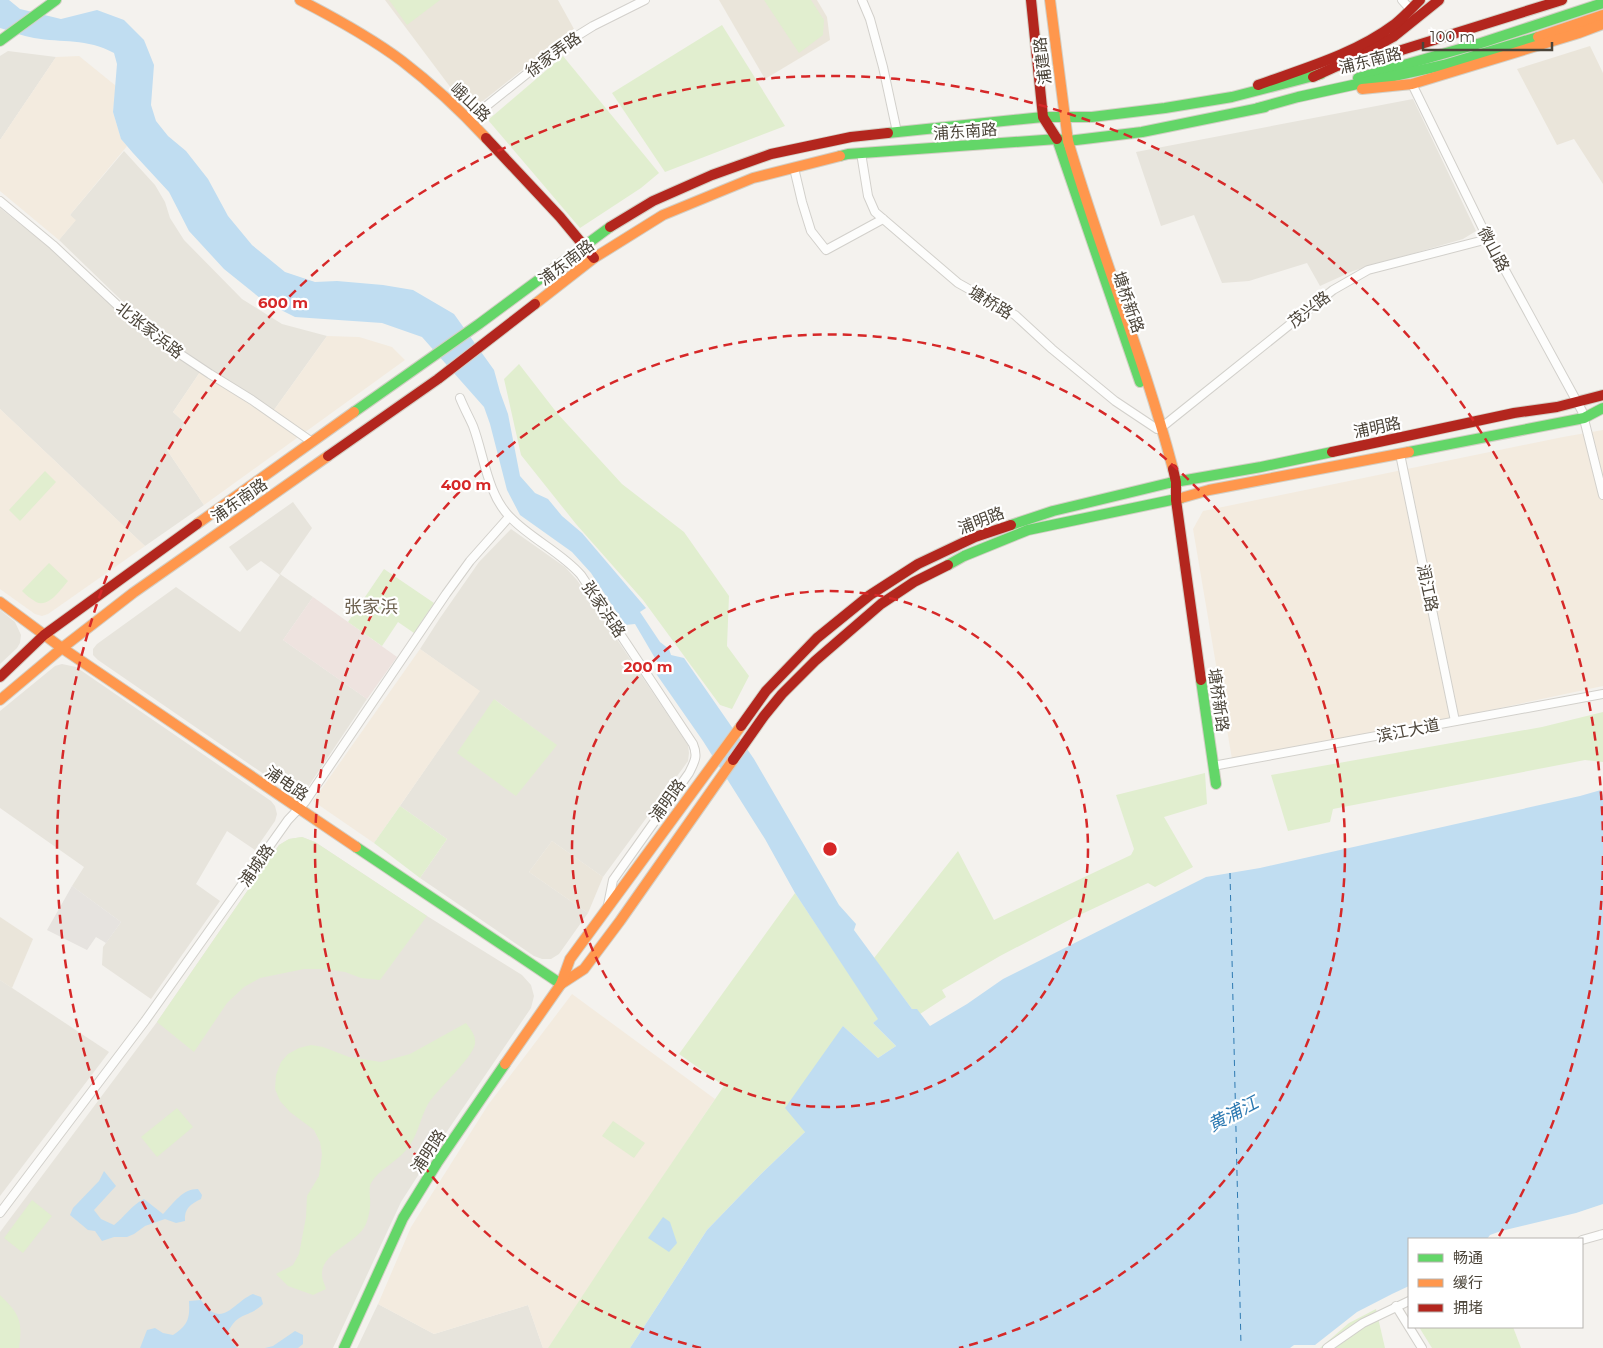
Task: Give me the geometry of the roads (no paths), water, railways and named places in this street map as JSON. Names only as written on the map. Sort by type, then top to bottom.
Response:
[{"type":"main road","points":[[0,41],[56,0]]},
{"type":"main road","name":"峨山路","points":[[300,0],[345,24],[401,60],[436,90],[469,120],[508,161],[594,258]]},
{"type":"main road","name":"浦建路","points":[[1031,0],[1043,117]]},
{"type":"main road","name":"浦建路","points":[[1050,0],[1064,118]]},
{"type":"main road","name":"浦东南路","points":[[1225,98],[1358,48],[1393,26],[1420,0]]},
{"type":"main road","points":[[1313,77],[1387,40],[1439,0]]},
{"type":"main road","name":"浦东南路","points":[[0,677],[44,635],[312,442],[427,362],[584,245],[654,201],[721,172],[771,154],[851,137],[1043,117],[1064,118],[1125,114],[1193,105],[1253,93],[1392,54],[1562,0]]},
{"type":"main road","name":"浦东南路","points":[[1258,108],[1281,97],[1416,64],[1603,3]]},
{"type":"main road","points":[[1258,108],[1281,100],[1422,71],[1603,15]]},
{"type":"main road","name":"浦东南路","points":[[0,700],[62,648],[133,593],[438,379],[594,258],[662,215],[752,178],[848,154],[1057,139],[1068,141],[1142,132],[1351,90],[1412,84],[1603,24]]},
{"type":"main road","name":"塘桥新路","points":[[1043,117],[1057,139],[1159,428]]},
{"type":"main road","name":"塘桥新路","points":[[1064,118],[1068,141],[1080,183],[1125,312],[1173,482],[1216,784]]},
{"type":"main road","name":"浦明路","points":[[561,984],[584,969],[620,922],[764,716],[782,694],[815,661],[862,619],[923,578],[964,556],[1028,530],[1176,500],[1209,490],[1512,431],[1581,410],[1603,395]]},
{"type":"main road","name":"浦明路","points":[[344,1348],[403,1218],[441,1157],[561,984],[570,959],[766,691],[817,638],[870,595],[918,564],[975,537],[1053,511],[1173,482],[1260,467],[1514,413],[1603,408]]},
{"type":"main road","name":"浦电路","points":[[0,602],[62,648],[561,984]]},
{"type":"street","name":"徐家弄路","points":[[469,120],[564,44],[645,0]]},
{"type":"street","points":[[862,0],[870,19],[897,132]]},
{"type":"street","points":[[1402,0],[1410,9]]},
{"type":"street","name":"微山路","points":[[1412,84],[1488,239],[1581,410],[1603,495]]},
{"type":"street","name":"塘桥路","points":[[861,153],[868,196],[875,212],[958,283],[1015,315],[1052,349],[1115,401],[1159,428]]},
{"type":"street","points":[[794,168],[811,230],[826,250],[884,219]]},
{"type":"street","name":"北张家浜路","points":[[0,201],[54,245],[144,330],[252,400],[312,442]]},
{"type":"street","name":"茂兴路","points":[[1159,428],[1333,290],[1368,270],[1488,239]]},
{"type":"street","name":"张家浜路","points":[[460,398],[473,426],[499,502],[509,517],[572,564],[581,575],[693,744],[696,752],[695,762],[689,773],[613,880],[608,907]]},
{"type":"street","name":"润江路","points":[[1400,454],[1455,721]]},
{"type":"street","name":"浦城路","points":[[0,1213],[146,1022],[288,820],[305,802],[470,561],[509,517]]},
{"type":"street","name":"滨江大道","points":[[1213,766],[1603,694]]},
{"type":"street","points":[[1583,1240],[1603,1234]]},
{"type":"street","points":[[1327,1348],[1363,1323],[1408,1300]]},
{"type":"street","points":[[1396,1306],[1408,1325]]},
{"type":"street","points":[[1410,1328],[1422,1348]]},
{"type":"water","name":"黄浦江","points":[[0,0],[9,0],[20,9],[61,19],[97,10],[124,20],[144,40],[154,65],[151,105],[156,121],[168,136],[186,151],[208,179],[228,216],[252,245],[285,272],[315,282],[337,281],[413,290],[454,314],[494,370],[508,414],[520,476],[535,493],[548,499],[562,516],[582,533],[646,608],[640,612],[660,642],[669,649],[671,655],[684,658],[754,759],[839,905],[856,924],[854,930],[912,1009],[917,1009],[930,1026],[967,1004],[1003,979],[1206,877],[1260,868],[1601,790],[1603,796],[1603,1204],[1576,1213],[1501,1231],[1490,1235],[1488,1238],[1408,1238],[1408,1286],[1357,1312],[1315,1345],[1294,1345],[1290,1348],[630,1348],[707,1230],[805,1132],[785,1108],[843,1026],[878,1058],[896,1046],[873,1023],[878,1019],[795,893],[765,839],[703,741],[657,675],[655,669],[659,665],[635,624],[625,625],[591,573],[572,552],[520,515],[507,490],[484,407],[422,337],[382,323],[295,317],[265,302],[224,269],[189,231],[169,192],[121,139],[113,112],[117,64],[114,53],[94,45],[34,38],[0,28]]},
{"type":"water","points":[[104,1171],[116,1186],[94,1210],[101,1219],[114,1225],[144,1199],[163,1214],[187,1191],[198,1189],[202,1195],[201,1199],[189,1207],[185,1221],[176,1223],[165,1219],[145,1226],[127,1237],[114,1237],[102,1241],[95,1231],[88,1230],[70,1215],[73,1208],[99,1181]]},
{"type":"water","points":[[663,1217],[670,1222],[677,1243],[669,1252],[648,1238]]},
{"type":"water","points":[[253,1294],[261,1297],[263,1304],[236,1321],[228,1332],[237,1348],[140,1348],[147,1330],[155,1328],[163,1333],[173,1335],[182,1328],[187,1321],[189,1301],[201,1300],[208,1309],[221,1314]]},
{"type":"water","points":[[295,1331],[303,1335],[303,1344],[298,1348],[265,1348],[273,1346]]},
{"type":"district","name":"张家浜","points":[[371,607]]}]
